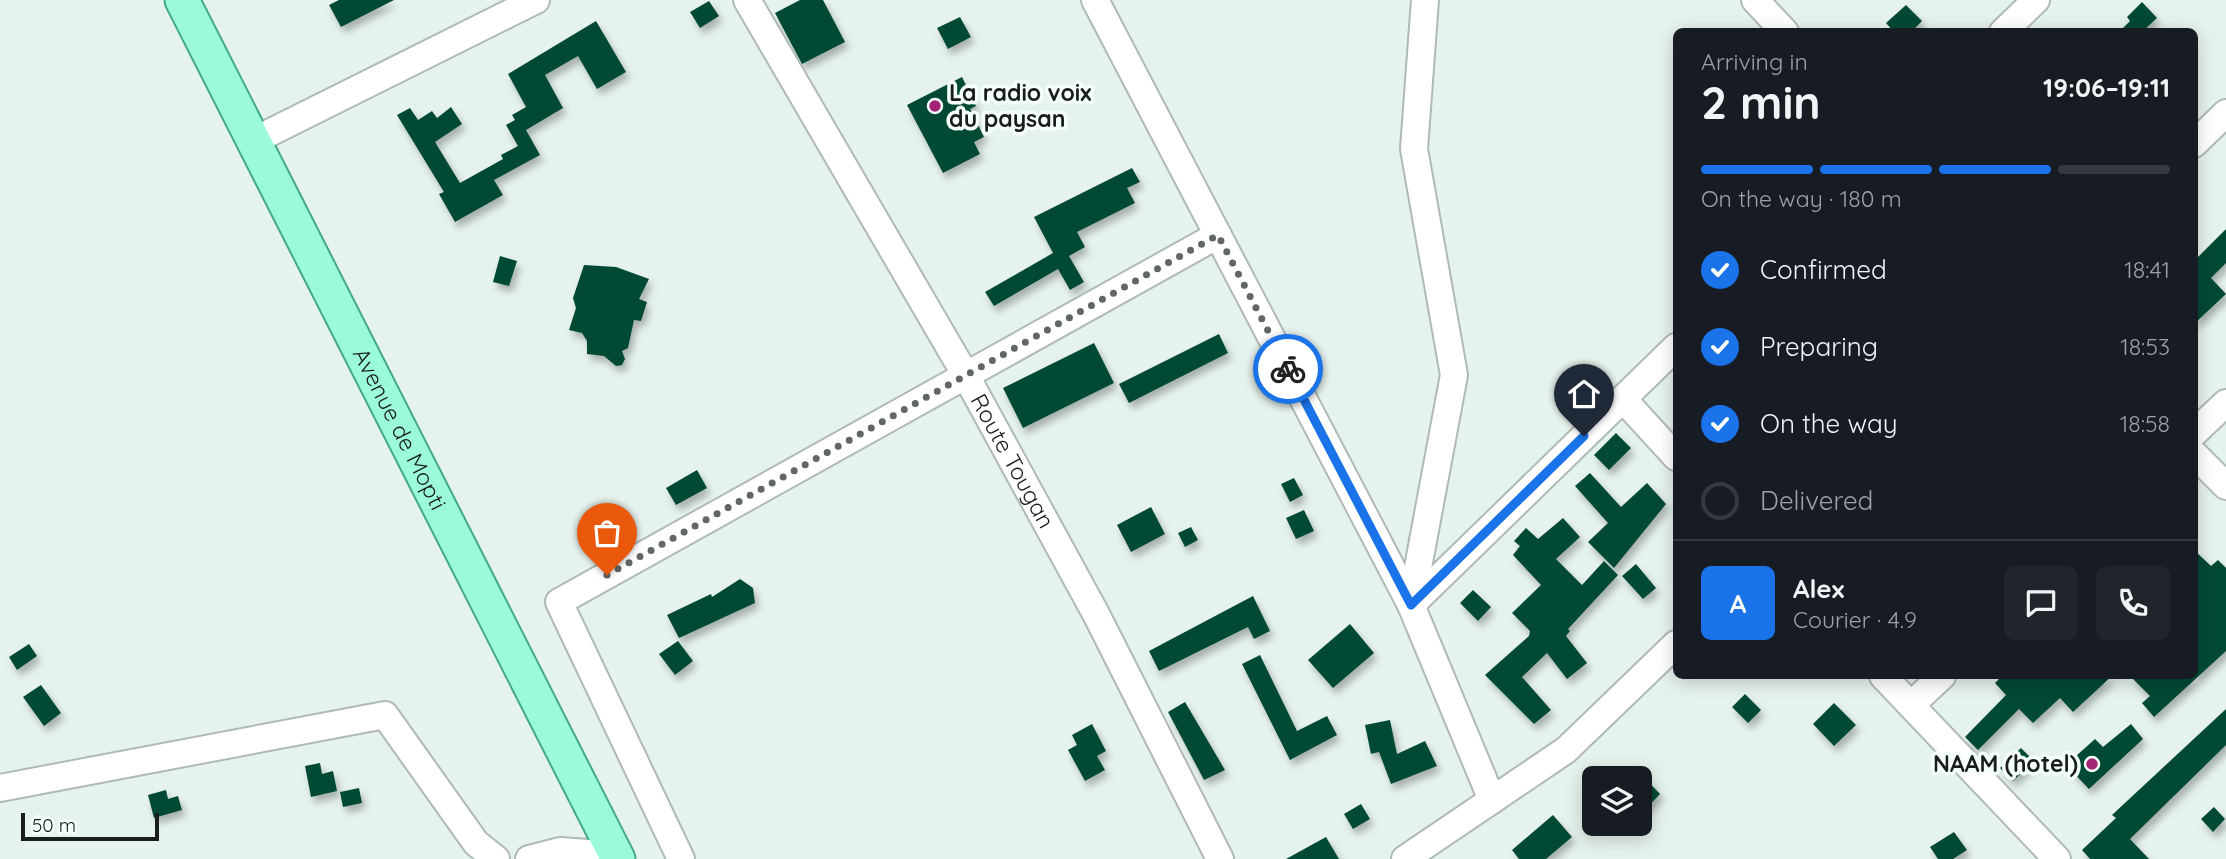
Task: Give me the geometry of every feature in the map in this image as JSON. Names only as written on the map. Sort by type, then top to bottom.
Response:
[{"type":"main road","name":"Avenue de Mopti","points":[[182,0],[617,857]]},
{"type":"street","points":[[253,141],[537,0]]},
{"type":"street","name":"Route Tougan","points":[[747,0],[965,374],[1096,614],[1220,859]]},
{"type":"street","points":[[1095,0],[1411,605],[1492,800]]},
{"type":"street","points":[[1411,605],[1454,375],[1414,149],[1425,0]]},
{"type":"street","points":[[1755,0],[1781,28]]},
{"type":"street","points":[[2007,28],[2036,0]]},
{"type":"street","points":[[2198,140],[2226,113]]},
{"type":"street","points":[[681,859],[559,602],[1218,235]]},
{"type":"street","points":[[1411,605],[1673,350]]},
{"type":"street","points":[[1623,399],[1673,454]]},
{"type":"street","points":[[2198,429],[2226,403]]},
{"type":"street","points":[[2198,458],[2226,486]]},
{"type":"street","points":[[1405,859],[1566,750],[1673,647]]},
{"type":"street","points":[[1886,679],[2057,859]]},
{"type":"street","points":[[1911,705],[1939,679]]},
{"type":"street","points":[[0,788],[385,715],[476,843],[496,859]]},
{"type":"street","points":[[529,859],[560,851],[617,857]]},
{"type":"building","points":[[339,0],[394,0],[341,27],[329,5]]},
{"type":"building","points":[[800,0],[823,0],[845,42],[802,64],[775,13]]},
{"type":"building","points":[[709,1],[719,16],[700,28],[690,12]]},
{"type":"building","points":[[2142,2],[2157,18],[2146,28],[2123,28],[2130,21],[2127,17]]},
{"type":"building","points":[[1906,5],[1922,21],[1915,28],[1890,28],[1886,23]]},
{"type":"building","points":[[960,17],[971,37],[948,49],[937,28]]},
{"type":"building","points":[[596,21],[626,72],[597,89],[578,56],[545,75],[563,108],[526,130],[540,155],[494,180],[503,195],[455,222],[439,194],[444,192],[397,115],[410,108],[418,120],[432,111],[437,118],[451,107],[462,124],[435,142],[460,183],[503,159],[501,155],[518,146],[506,125],[515,120],[512,115],[526,107],[508,74]]},
{"type":"building","points":[[962,77],[976,106],[970,109],[984,137],[974,142],[980,154],[943,173],[907,105]]},
{"type":"building","points":[[1132,168],[1140,182],[1127,188],[1135,203],[1077,232],[1085,247],[1069,256],[1084,282],[1070,290],[1058,269],[994,306],[985,292],[1053,253],[1034,217]]},
{"type":"building","points":[[2226,229],[2226,263],[2211,278],[2226,294],[2198,320],[2198,257]]},
{"type":"building","points":[[500,256],[517,261],[509,286],[493,282]]},
{"type":"building","points":[[584,265],[616,267],[649,279],[639,299],[647,302],[641,321],[634,320],[628,348],[622,351],[625,359],[622,365],[616,366],[604,356],[587,354],[587,341],[582,333],[569,330],[576,308],[573,298]]},
{"type":"building","points":[[1219,334],[1228,353],[1129,403],[1119,384]]},
{"type":"building","points":[[1094,343],[1114,383],[1023,428],[1003,388]]},
{"type":"building","points":[[1616,433],[1631,448],[1609,470],[1594,455]]},
{"type":"building","points":[[697,470],[707,488],[676,505],[666,488]]},
{"type":"building","points":[[1590,473],[1621,507],[1647,483],[1666,504],[1614,568],[1588,542],[1608,523],[1575,486]]},
{"type":"building","points":[[1294,478],[1303,495],[1290,502],[1281,484]]},
{"type":"building","points":[[1151,507],[1165,534],[1131,552],[1117,525]]},
{"type":"building","points":[[1304,510],[1314,531],[1296,539],[1286,518]]},
{"type":"building","points":[[1563,518],[1580,537],[1556,559],[1582,585],[1604,561],[1618,575],[1568,629],[1570,631],[1566,636],[1587,663],[1567,679],[1547,653],[1522,677],[1551,710],[1534,724],[1485,675],[1529,636],[1530,631],[1512,613],[1541,585],[1513,555],[1520,546],[1514,541],[1526,528],[1538,539]]},
{"type":"building","points":[[1191,527],[1198,540],[1185,547],[1178,533]]},
{"type":"building","points":[[2198,554],[2211,566],[2218,560],[2226,568],[2226,651],[2198,677]]},
{"type":"building","points":[[1636,564],[1656,588],[1643,599],[1622,576]]},
{"type":"building","points":[[740,579],[753,588],[755,603],[679,638],[667,615],[711,594],[712,597]]},
{"type":"building","points":[[1473,590],[1491,607],[1478,621],[1460,603]]},
{"type":"building","points":[[1253,596],[1270,631],[1254,639],[1248,627],[1159,671],[1149,651]]},
{"type":"building","points":[[1350,624],[1374,653],[1333,688],[1308,660]]},
{"type":"building","points":[[678,641],[693,661],[675,675],[659,654]]},
{"type":"building","points":[[29,644],[37,656],[17,670],[9,657]]},
{"type":"building","points":[[1260,655],[1297,731],[1327,716],[1337,735],[1290,760],[1242,664]]},
{"type":"building","points":[[1999,679],[2109,679],[2073,712],[2060,698],[2033,723],[2019,709],[1978,750],[1965,737],[2006,695],[1995,683]]},
{"type":"building","points":[[2133,679],[2195,679],[2154,717],[2142,703],[2150,696]]},
{"type":"building","points":[[41,685],[61,713],[44,726],[23,697]]},
{"type":"building","points":[[1745,694],[1761,710],[1748,723],[1732,707]]},
{"type":"building","points":[[1185,702],[1225,770],[1204,780],[1168,712]]},
{"type":"building","points":[[1834,703],[1856,725],[1834,746],[1813,724]]},
{"type":"building","points":[[2226,709],[2226,745],[2130,839],[2149,859],[2090,859],[2082,850],[2116,818],[2112,815]]},
{"type":"building","points":[[1390,720],[1397,754],[1425,741],[1437,766],[1391,784],[1379,752],[1371,754],[1365,725]]},
{"type":"building","points":[[1092,724],[1106,751],[1097,756],[1105,770],[1085,781],[1068,750],[1077,745],[1072,735]]},
{"type":"building","name":"NAAM (hotel)","points":[[2131,724],[2143,739],[2089,789],[2066,765],[2095,739],[2103,747]]},
{"type":"building","points":[[2021,748],[2034,761],[2013,781],[2000,768]]},
{"type":"building","points":[[320,763],[322,774],[333,771],[337,791],[311,797],[305,766]]},
{"type":"building","points":[[1652,786],[1660,794],[1652,802]]},
{"type":"building","points":[[359,788],[362,803],[343,807],[340,792]]},
{"type":"building","points":[[166,790],[168,799],[178,796],[182,810],[154,818],[148,795]]},
{"type":"building","points":[[1361,804],[1370,819],[1353,829],[1344,814]]},
{"type":"building","points":[[2214,807],[2225,819],[2213,832],[2201,819]]},
{"type":"building","points":[[1553,815],[1572,837],[1546,859],[1519,859],[1512,850]]},
{"type":"building","points":[[1954,832],[1967,850],[1953,859],[1938,859],[1930,847]]},
{"type":"building","points":[[1326,837],[1339,859],[1286,859]]},
{"type":"way so far","points":[[607,575],[1218,235],[1288,369]]},
{"type":"place","name":"La radio voix du paysan","points":[[935,106]]},
{"type":"place","name":"NAAM (hotel)","points":[[2092,764]]},
{"type":"route","points":[[1288,369],[1411,605],[1584,436]]}]
